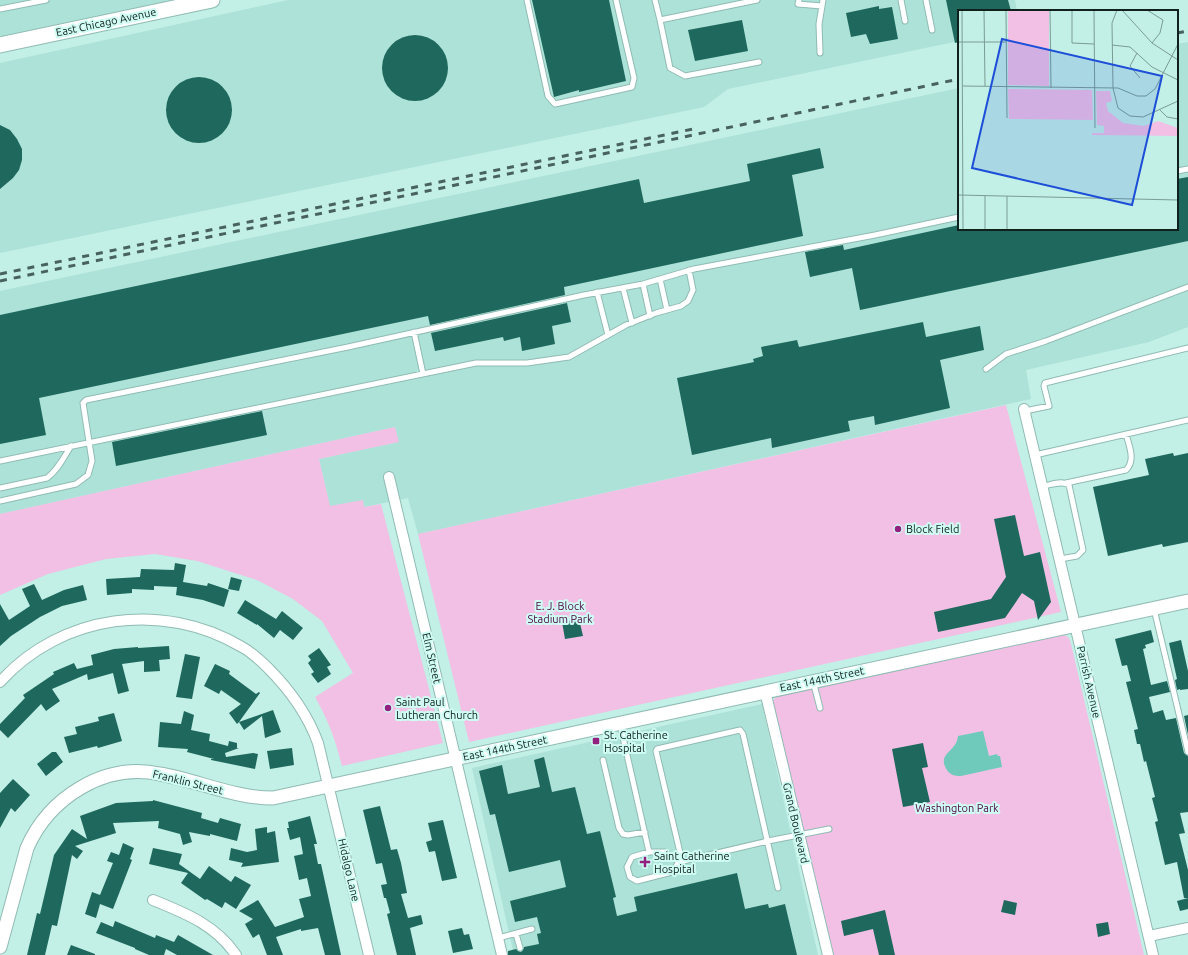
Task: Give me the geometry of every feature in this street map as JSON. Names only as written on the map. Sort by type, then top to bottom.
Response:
[{"type":"main road","name":"East Chicago Avenue","points":[[0,45],[212,0]]},
{"type":"street","name":"Parrish Avenue","points":[[1024,410],[1153,955]]},
{"type":"street","name":"Elm Street","points":[[389,477],[502,955]]},
{"type":"street","name":"East 144th Street","points":[[455,758],[1188,601]]},
{"type":"street","name":"Hidalgo Lane","points":[[0,682],[25,657],[45,645],[69,633],[115,620],[138,618],[181,623],[222,637],[242,647],[258,659],[289,691],[299,704],[312,727],[318,743],[369,955]]},
{"type":"street","name":"Grand Boulevard","points":[[765,691],[828,955]]},
{"type":"street","name":"Franklin Street","points":[[0,947],[27,848],[32,836],[39,825],[59,803],[70,793],[84,785],[112,775],[144,772],[172,776],[233,794],[274,798],[455,758]]},
{"type":"street","points":[[153,900],[180,911],[216,932],[228,943],[236,955]]},
{"type":"street","points":[[1149,936],[1188,928]]},
{"type":"lane","points":[[0,9],[46,0]]},
{"type":"lane","points":[[526,0],[548,96],[555,104],[632,87],[634,78],[616,0]]},
{"type":"lane","points":[[656,0],[670,68],[685,76],[759,62]]},
{"type":"lane","points":[[660,20],[757,0]]},
{"type":"lane","points":[[799,0],[798,4],[823,3],[819,24],[820,53]]},
{"type":"lane","points":[[901,0],[905,21]]},
{"type":"lane","points":[[926,0],[932,30]]},
{"type":"lane","points":[[1178,171],[1188,169]]},
{"type":"lane","points":[[0,500],[76,484],[88,475],[92,461],[83,403],[86,400],[414,332],[597,292],[643,284],[689,270],[958,218]]},
{"type":"lane","points":[[0,460],[476,363],[527,363],[569,356],[632,323],[681,306],[688,301],[693,290],[689,270]]},
{"type":"lane","points":[[660,279],[668,310]]},
{"type":"lane","points":[[643,284],[650,316]]},
{"type":"lane","points":[[986,369],[1006,354],[1046,341],[1188,287]]},
{"type":"lane","points":[[623,288],[632,323]]},
{"type":"lane","points":[[597,292],[608,335]]},
{"type":"lane","points":[[414,332],[423,374]]},
{"type":"lane","points":[[1024,410],[1049,406],[1044,386],[1045,383],[1188,348]]},
{"type":"lane","points":[[1035,455],[1188,420]]},
{"type":"lane","points":[[1043,486],[1066,483],[1126,470],[1130,466],[1132,457],[1126,434]]},
{"type":"lane","points":[[0,488],[47,478],[58,467],[71,446]]},
{"type":"lane","points":[[1060,559],[1077,556],[1083,550],[1069,485],[1066,483]]},
{"type":"lane","points":[[1154,608],[1188,752]]},
{"type":"lane","points":[[813,681],[820,708]]},
{"type":"lane","points":[[619,723],[649,852]]},
{"type":"lane","points":[[680,861],[655,754],[657,749],[740,730],[742,731],[778,888]]},
{"type":"lane","points":[[603,760],[619,828],[623,834],[628,835],[645,832]]},
{"type":"lane","points":[[680,861],[665,852],[649,852],[632,857],[627,867],[630,877],[637,881],[672,872],[680,861],[829,829]]},
{"type":"lane","points":[[498,938],[532,929]]},
{"type":"lane","points":[[516,934],[520,948]]},
{"type":"shaded area","points":[[0,0],[212,0],[0,45]]},
{"type":"shaded area","points":[[288,0],[1015,0],[1017,10],[958,10],[958,41],[728,89],[704,107],[0,253],[0,63]]},
{"type":"shaded area","points":[[1188,42],[1188,327],[1149,342],[1026,370],[1031,399],[418,534],[408,498],[364,507],[363,500],[330,507],[319,459],[398,442],[395,427],[0,514],[0,291],[958,88],[958,230],[1178,230],[1178,44]]},
{"type":"shaded area","name":"Saint Catherine Hospital","points":[[762,704],[818,955],[514,955],[472,768]]},
{"type":"shaded area","points":[[983,731],[989,756],[997,754],[1000,756],[1002,767],[961,776],[950,773],[944,764],[944,760],[945,756],[957,741],[958,736]]},
{"type":"green space","name":"E. J. Block Stadium Park","points":[[1006,405],[1061,612],[469,742],[418,534]]},
{"type":"green space","points":[[395,427],[399,442],[319,459],[330,506],[363,500],[364,507],[381,504],[443,743],[342,766],[331,731],[315,697],[353,673],[322,621],[293,599],[257,580],[197,561],[155,554],[106,559],[48,574],[0,595],[0,514]]},
{"type":"green space","name":"Washington Park","points":[[1062,635],[1067,637],[1071,642],[1144,955],[833,955],[772,703],[774,699],[778,696]]},
{"type":"building","points":[[532,0],[609,0],[626,81],[579,92],[579,90],[554,97]]},
{"type":"building","points":[[946,0],[1008,0],[1011,10],[958,10],[958,42],[955,43]]},
{"type":"building","points":[[879,6],[879,9],[892,7],[898,39],[870,44],[866,34],[851,37],[846,13]]},
{"type":"building","points":[[742,20],[748,51],[695,61],[688,30]]},
{"type":"building","points":[[415,35],[428,38],[438,45],[445,55],[448,68],[445,81],[438,91],[428,98],[415,101],[402,98],[392,91],[385,81],[382,68],[385,55],[392,45],[402,38]]},
{"type":"building","points":[[199,77],[212,80],[222,87],[229,97],[232,110],[229,123],[222,133],[212,140],[199,143],[186,140],[176,133],[169,123],[166,110],[169,97],[176,87],[186,80]]},
{"type":"building","points":[[0,125],[10,130],[17,139],[22,149],[22,160],[19,170],[13,178],[0,189]]},
{"type":"building","points":[[820,148],[824,168],[792,175],[803,236],[564,287],[565,295],[430,325],[428,316],[39,398],[46,435],[0,444],[0,315],[639,179],[644,203],[750,181],[747,164]]},
{"type":"building","points":[[1188,177],[1188,241],[860,310],[852,268],[810,277],[805,252],[843,245],[844,250],[958,225],[958,230],[1178,230],[1178,179]]},
{"type":"building","points":[[567,303],[571,322],[552,326],[555,344],[522,351],[520,337],[504,341],[503,337],[435,351],[431,333]]},
{"type":"building","points":[[923,322],[926,337],[980,326],[984,350],[940,360],[950,408],[875,425],[874,416],[848,421],[850,431],[772,448],[771,438],[692,455],[677,378],[754,362],[753,359],[763,356],[761,347],[797,340],[799,347]]},
{"type":"building","points":[[262,411],[267,435],[116,466],[112,442]]},
{"type":"building","points":[[1173,453],[1174,456],[1188,453],[1188,542],[1163,547],[1162,544],[1108,556],[1093,487],[1149,475],[1145,459]]},
{"type":"building","points":[[1015,515],[1024,556],[1040,552],[1051,602],[1038,620],[1034,601],[1022,593],[1005,618],[938,632],[934,612],[991,599],[1006,577],[994,519]]},
{"type":"building","points":[[175,563],[186,565],[183,582],[207,586],[208,583],[229,590],[224,607],[203,600],[176,595],[177,587],[154,586],[154,590],[132,589],[132,593],[107,595],[106,579],[140,577],[141,569],[174,570]]},
{"type":"building","points":[[231,577],[242,580],[239,591],[228,589]]},
{"type":"building","points":[[34,584],[42,600],[64,590],[83,585],[87,600],[62,606],[40,617],[11,636],[0,646],[0,604],[9,620],[30,606],[22,589]]},
{"type":"building","points":[[245,600],[276,619],[282,611],[303,628],[293,640],[280,630],[274,638],[257,624],[237,613]]},
{"type":"building","points":[[579,619],[583,636],[565,639],[562,622]]},
{"type":"building","points":[[1151,630],[1154,642],[1145,645],[1146,648],[1143,649],[1151,685],[1167,681],[1170,692],[1149,697],[1153,713],[1163,710],[1166,720],[1176,718],[1184,753],[1188,756],[1188,812],[1180,813],[1185,833],[1179,834],[1188,870],[1188,898],[1184,898],[1177,862],[1165,865],[1155,822],[1158,821],[1152,798],[1155,797],[1146,761],[1144,762],[1140,744],[1137,744],[1134,730],[1138,729],[1126,682],[1131,681],[1127,665],[1122,666],[1115,639]]},
{"type":"building","points":[[1181,640],[1188,671],[1188,689],[1177,690],[1175,680],[1177,679],[1169,643]]},
{"type":"building","points":[[169,646],[170,659],[159,660],[160,671],[144,672],[144,661],[122,664],[129,691],[118,694],[113,673],[88,680],[87,674],[52,689],[60,701],[46,711],[41,704],[8,738],[0,730],[0,724],[25,698],[23,695],[54,674],[53,672],[74,663],[77,669],[93,665],[91,655],[114,649]]},
{"type":"building","points":[[319,648],[331,665],[327,667],[331,674],[318,683],[311,674],[314,672],[308,663],[311,660],[308,656]]},
{"type":"building","points":[[185,654],[200,657],[192,699],[176,697]]},
{"type":"building","points":[[215,664],[230,671],[229,674],[256,694],[259,692],[260,693],[237,724],[229,713],[241,704],[221,690],[219,694],[204,686]]},
{"type":"building","points":[[273,710],[281,732],[265,738],[262,716],[244,730],[239,722]]},
{"type":"building","points":[[184,711],[194,715],[191,730],[210,734],[209,741],[228,746],[229,741],[237,743],[237,748],[239,748],[225,753],[226,757],[253,753],[258,754],[255,769],[211,760],[214,759],[187,752],[188,749],[158,747],[160,722],[181,724]]},
{"type":"building","points":[[114,713],[122,741],[98,748],[97,746],[69,753],[64,737],[77,734],[75,727],[99,721],[98,717]]},
{"type":"building","points":[[1188,715],[1188,735],[1184,716]]},
{"type":"building","points":[[923,743],[928,767],[922,768],[930,802],[903,807],[892,749]]},
{"type":"building","points":[[292,748],[294,765],[270,769],[267,751]]},
{"type":"building","points":[[52,752],[56,752],[63,762],[46,776],[37,764]]},
{"type":"building","points":[[544,757],[552,792],[575,787],[587,834],[600,831],[616,897],[613,898],[617,916],[637,911],[634,897],[737,873],[745,909],[768,904],[769,908],[785,904],[797,955],[508,955],[508,951],[516,949],[521,952],[524,947],[539,944],[537,934],[541,933],[537,917],[515,922],[510,901],[566,887],[560,860],[509,872],[495,814],[490,815],[479,771],[502,765],[508,794],[540,787],[534,760]]},
{"type":"building","points":[[13,779],[30,795],[15,812],[11,808],[0,828],[0,793]]},
{"type":"building","points":[[153,800],[202,813],[201,818],[218,823],[220,818],[241,824],[237,841],[210,834],[210,836],[189,832],[192,842],[183,845],[180,834],[158,828],[159,821],[113,823],[116,833],[75,846],[83,851],[77,859],[72,855],[57,926],[52,925],[45,955],[27,955],[37,913],[40,914],[54,855],[72,829],[87,839],[80,816],[116,803]]},
{"type":"building","points":[[380,806],[391,850],[397,849],[401,863],[407,893],[401,894],[408,918],[421,915],[423,924],[410,928],[416,955],[397,955],[387,914],[390,913],[381,885],[387,884],[382,863],[376,864],[363,810]]},
{"type":"building","points":[[310,816],[317,844],[314,844],[318,864],[321,864],[341,955],[325,955],[318,928],[301,931],[301,929],[276,937],[283,955],[267,955],[259,934],[253,938],[245,924],[253,919],[239,911],[258,900],[275,927],[304,917],[299,899],[311,896],[307,878],[299,880],[294,856],[303,854],[300,837],[290,840],[287,828],[289,828],[288,822]]},
{"type":"building","points":[[443,820],[457,878],[442,881],[435,851],[429,852],[426,842],[432,840],[428,823]]},
{"type":"building","points":[[267,827],[267,833],[275,831],[279,862],[241,867],[243,863],[229,860],[231,848],[247,852],[257,850],[255,829]]},
{"type":"building","points":[[123,843],[134,848],[130,859],[132,860],[113,909],[100,904],[96,918],[85,914],[92,892],[100,895],[113,863],[107,861],[111,852],[119,855]]},
{"type":"building","points":[[153,848],[182,854],[179,864],[200,879],[209,866],[231,882],[235,876],[251,885],[236,909],[225,902],[222,908],[207,899],[205,900],[181,883],[188,873],[149,864]]},
{"type":"building","points":[[1188,898],[1188,909],[1180,911],[1177,901]]},
{"type":"building","points":[[1004,900],[1017,903],[1015,915],[1001,912]]},
{"type":"building","points":[[885,910],[895,955],[879,955],[873,929],[844,936],[841,921]]},
{"type":"building","points":[[115,921],[155,938],[156,935],[174,942],[178,935],[213,955],[177,955],[166,949],[164,955],[149,955],[96,933],[101,922],[113,927]]},
{"type":"building","points":[[1108,922],[1110,934],[1098,937],[1096,924]]},
{"type":"building","points":[[462,928],[464,935],[469,934],[473,949],[453,953],[448,931]]},
{"type":"building","points":[[71,945],[95,954],[95,955],[67,955]]},
{"type":"railway","points":[[1178,33],[1188,31]]},
{"type":"railway","points":[[0,281],[958,79]]},
{"type":"railway","points":[[0,274],[693,129]]},
{"type":"place","name":"Block Field","points":[[898,529]]},
{"type":"place","name":"Saint Paul Lutheran Church","points":[[388,708]]},
{"type":"place","name":"St. Catherine Hospital","points":[[596,741]]},
{"type":"place","name":"Saint Catherine Hospital","points":[[645,862]]}]
